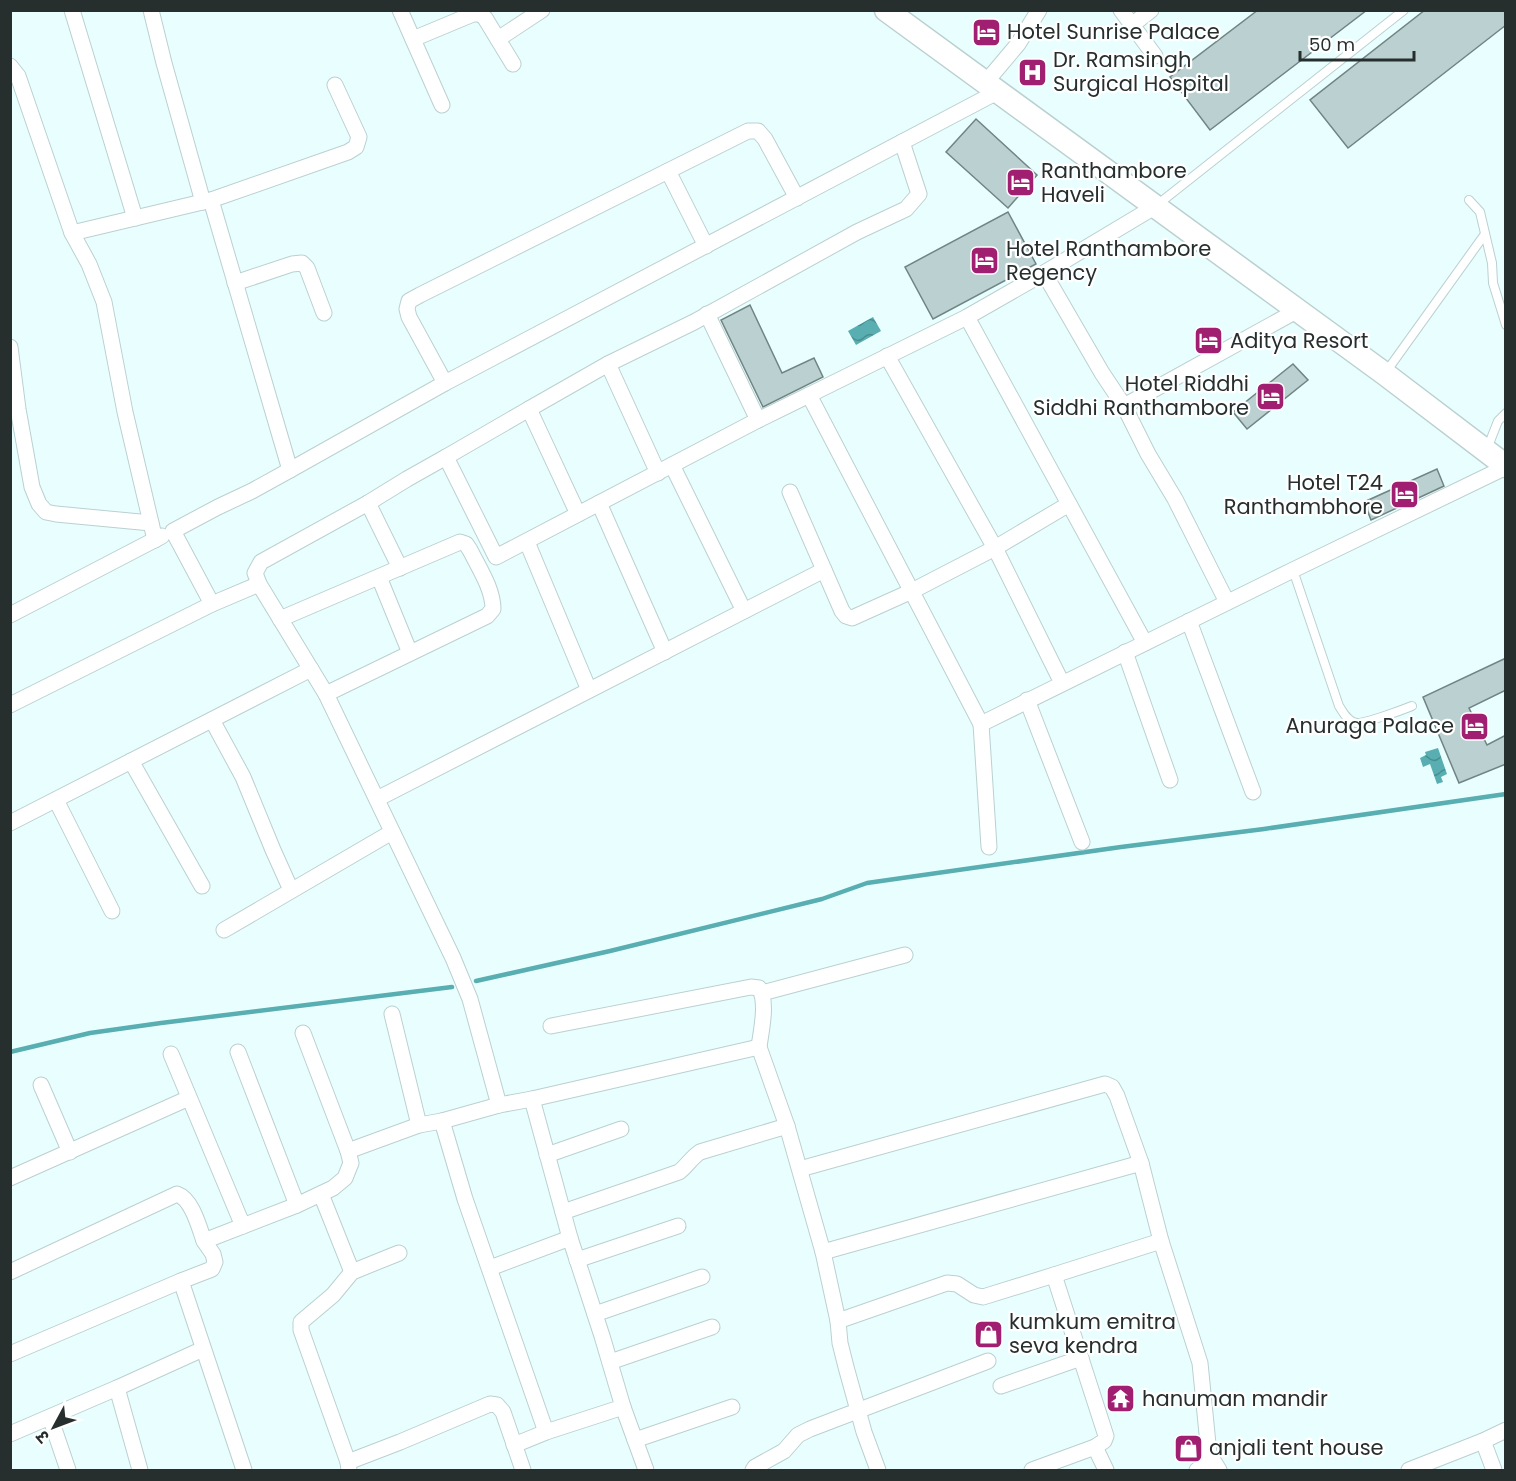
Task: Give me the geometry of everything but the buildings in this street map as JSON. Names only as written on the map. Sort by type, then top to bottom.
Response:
[{"type":"main road","points":[[886,10],[1385,374],[1506,467]]},
{"type":"street","points":[[72,10],[135,218]]},
{"type":"street","points":[[152,10],[164,63],[235,283],[290,470]]},
{"type":"street","points":[[400,10],[441,105]]},
{"type":"street","points":[[498,39],[542,10]]},
{"type":"street","points":[[10,615],[252,491],[446,383],[902,142],[992,87],[1039,10]]},
{"type":"street","points":[[1121,10],[1155,56]]},
{"type":"street","points":[[1132,26],[1151,10]]},
{"type":"street","points":[[413,39],[473,14],[480,14],[485,18],[513,64]]},
{"type":"street","points":[[10,66],[18,76],[72,233],[89,264],[104,302],[125,412],[155,540]]},
{"type":"street","points":[[72,233],[207,201],[348,152],[356,147],[359,137],[335,85]]},
{"type":"street","points":[[446,383],[409,317],[407,309],[409,301],[748,131],[758,131],[765,139],[797,198]]},
{"type":"street","points":[[499,1105],[470,999],[453,958],[326,694],[259,584],[255,573],[261,562],[608,364],[707,314],[857,232],[906,209],[919,194],[902,142]]},
{"type":"street","points":[[668,171],[706,246]]},
{"type":"street","points":[[478,567],[758,420],[967,317],[1156,206]]},
{"type":"street","points":[[235,283],[292,264],[302,263],[307,268],[324,313]]},
{"type":"street","points":[[1044,273],[1102,373],[1124,406],[1148,454],[1175,499],[1227,602]]},
{"type":"street","points":[[1124,406],[1298,310]]},
{"type":"street","points":[[707,314],[758,420]]},
{"type":"street","points":[[967,317],[1144,643]]},
{"type":"street","points":[[10,347],[18,410],[32,487],[39,504],[46,512],[56,514],[151,523]]},
{"type":"street","points":[[887,356],[995,548],[1062,683]]},
{"type":"street","points":[[608,364],[658,473]]},
{"type":"street","points":[[809,395],[981,724],[988,846]]},
{"type":"street","points":[[529,409],[578,514]]},
{"type":"street","points":[[446,458],[496,557]]},
{"type":"street","points":[[672,465],[744,611]]},
{"type":"street","points":[[981,724],[1506,467]]},
{"type":"street","points":[[790,492],[842,611],[846,616],[852,618],[912,591],[995,548],[1069,504]]},
{"type":"street","points":[[368,503],[399,568]]},
{"type":"street","points":[[599,503],[665,652]]},
{"type":"street","points":[[173,531],[212,604]]},
{"type":"street","points":[[280,619],[460,542],[466,544],[493,601],[493,609],[487,616],[326,694]]},
{"type":"street","points":[[527,542],[589,690]]},
{"type":"street","points":[[377,799],[824,570]]},
{"type":"street","points":[[379,577],[410,653]]},
{"type":"street","points":[[10,705],[212,604],[259,584]]},
{"type":"street","points":[[1189,621],[1252,792]]},
{"type":"street","points":[[1125,652],[1170,780]]},
{"type":"street","points":[[10,823],[311,669]]},
{"type":"street","points":[[1027,700],[1082,842]]},
{"type":"street","points":[[212,720],[243,777],[291,890]]},
{"type":"street","points":[[131,761],[202,886]]},
{"type":"street","points":[[56,800],[112,911]]},
{"type":"street","points":[[224,930],[392,832]]},
{"type":"street","points":[[762,993],[905,955]]},
{"type":"street","points":[[551,1026],[751,987],[759,988],[764,1002],[759,1047],[800,1169],[823,1252],[838,1322],[840,1343],[864,1432],[878,1470]]},
{"type":"street","points":[[392,1014],[418,1125]]},
{"type":"street","points":[[204,1241],[297,1205],[333,1188],[345,1178],[351,1163],[348,1151],[303,1033]]},
{"type":"street","points":[[348,1151],[418,1125],[759,1047]]},
{"type":"street","points":[[238,1052],[297,1205]]},
{"type":"street","points":[[171,1054],[243,1226]]},
{"type":"street","points":[[800,1169],[1105,1084],[1112,1087],[1141,1163],[1161,1240],[1200,1364],[1209,1454],[1216,1465],[1197,1470]]},
{"type":"street","points":[[41,1085],[69,1152]]},
{"type":"street","points":[[10,1178],[189,1098]]},
{"type":"street","points":[[532,1099],[570,1238],[623,1407],[646,1470]]},
{"type":"street","points":[[442,1121],[465,1199],[546,1432]]},
{"type":"street","points":[[563,1212],[679,1172],[688,1165],[691,1158],[700,1152],[787,1126]]},
{"type":"street","points":[[547,1155],[621,1129]]},
{"type":"street","points":[[823,1252],[1141,1163]]},
{"type":"street","points":[[10,1272],[177,1194],[183,1196],[188,1202],[215,1262],[212,1269],[10,1354]]},
{"type":"street","points":[[321,1194],[352,1272]]},
{"type":"street","points":[[577,1260],[678,1226]]},
{"type":"street","points":[[490,1268],[570,1238]]},
{"type":"street","points":[[838,1322],[947,1283],[957,1284],[974,1295],[982,1297],[1161,1240]]},
{"type":"street","points":[[399,1253],[352,1272],[333,1295],[301,1322],[301,1330],[349,1466],[490,1404],[497,1405],[503,1412],[523,1470]]},
{"type":"street","points":[[1032,1470],[1095,1447],[1104,1441],[1106,1436],[1054,1275]]},
{"type":"street","points":[[595,1314],[702,1277]]},
{"type":"street","points":[[181,1281],[244,1470]]},
{"type":"street","points":[[610,1362],[712,1327]]},
{"type":"street","points":[[10,1434],[203,1349]]},
{"type":"street","points":[[1001,1386],[1081,1358]]},
{"type":"street","points":[[753,1470],[784,1451],[798,1435],[988,1361]]},
{"type":"street","points":[[117,1388],[140,1470]]},
{"type":"street","points":[[514,1445],[623,1407]]},
{"type":"street","points":[[635,1440],[732,1407]]},
{"type":"street","points":[[50,1417],[68,1470]]},
{"type":"street","points":[[1409,1470],[1506,1430]]},
{"type":"street","points":[[1483,1441],[1494,1470]]},
{"type":"street","points":[[1095,1447],[1106,1470]]},
{"type":"lane","points":[[1156,206],[1404,10]]},
{"type":"lane","points":[[1469,200],[1480,212],[1492,263],[1493,283],[1506,325]]},
{"type":"lane","points":[[1385,374],[1485,234]]},
{"type":"lane","points":[[1486,450],[1498,421],[1506,413]]},
{"type":"lane","points":[[1293,570],[1339,706],[1346,717],[1355,723],[1412,706]]},
{"type":"water","points":[[873,317],[881,331],[856,345],[848,331]]},
{"type":"water","points":[[1438,748],[1447,774],[1441,777],[1443,782],[1437,784],[1430,764],[1423,767],[1420,758],[1426,755],[1425,752]]},
{"type":"waterway","points":[[476,981],[822,899],[867,883],[1506,794]]},
{"type":"waterway","points":[[10,1052],[90,1033],[452,987]]},
{"type":"place","name":"Hotel Sunrise Palace","points":[[986,32]]},
{"type":"place","name":"Dr. Ramsingh Surgical Hospital","points":[[1032,72]]},
{"type":"place","name":"Ranthambore Haveli","points":[[1020,183]]},
{"type":"place","name":"Hotel Ranthambore Regency","points":[[985,261]]},
{"type":"place","name":"Aditya Resort","points":[[1209,341]]},
{"type":"place","name":"Hotel Riddhi Siddhi Ranthambore","points":[[1270,396]]},
{"type":"place","name":"Hotel T24 Ranthambhore","points":[[1404,495]]},
{"type":"place","name":"Anuraga Palace","points":[[1475,726]]},
{"type":"place","name":"kumkum emitra seva kendra","points":[[988,1334]]},
{"type":"place","name":"hanuman mandir","points":[[1121,1399]]},
{"type":"place","name":"anjali tent house","points":[[1188,1448]]}]
